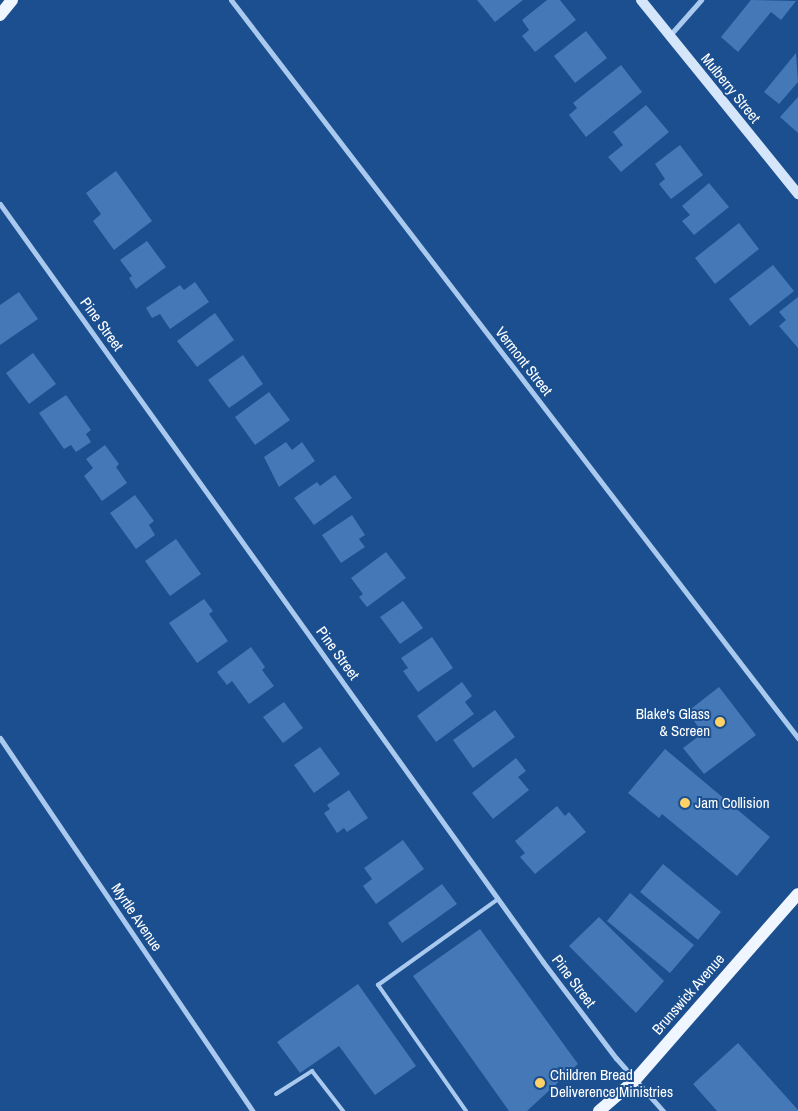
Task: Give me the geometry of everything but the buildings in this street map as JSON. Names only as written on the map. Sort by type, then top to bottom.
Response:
[{"type":"main road","points":[[0,15],[12,0]]},
{"type":"main road","name":"Brunswick Avenue","points":[[599,1111],[635,1080],[798,894]]},
{"type":"street","name":"Vermont Street","points":[[231,0],[798,738]]},
{"type":"street","name":"Mulberry Street","points":[[641,0],[798,194]]},
{"type":"street","points":[[670,35],[701,0]]},
{"type":"street","name":"Pine Street","points":[[0,204],[498,899],[635,1080],[663,1111]]},
{"type":"street","name":"Myrtle Avenue","points":[[0,738],[253,1111]]},
{"type":"lane","points":[[466,1111],[378,985],[498,899]]},
{"type":"lane","points":[[276,1094],[312,1071],[343,1111]]},
{"type":"place","name":"Blake's Glass & Screen","points":[[720,722]]},
{"type":"place","name":"Jam Collision","points":[[685,803]]},
{"type":"place","name":"Children Bread Deliverence Ministries","points":[[540,1083]]}]
